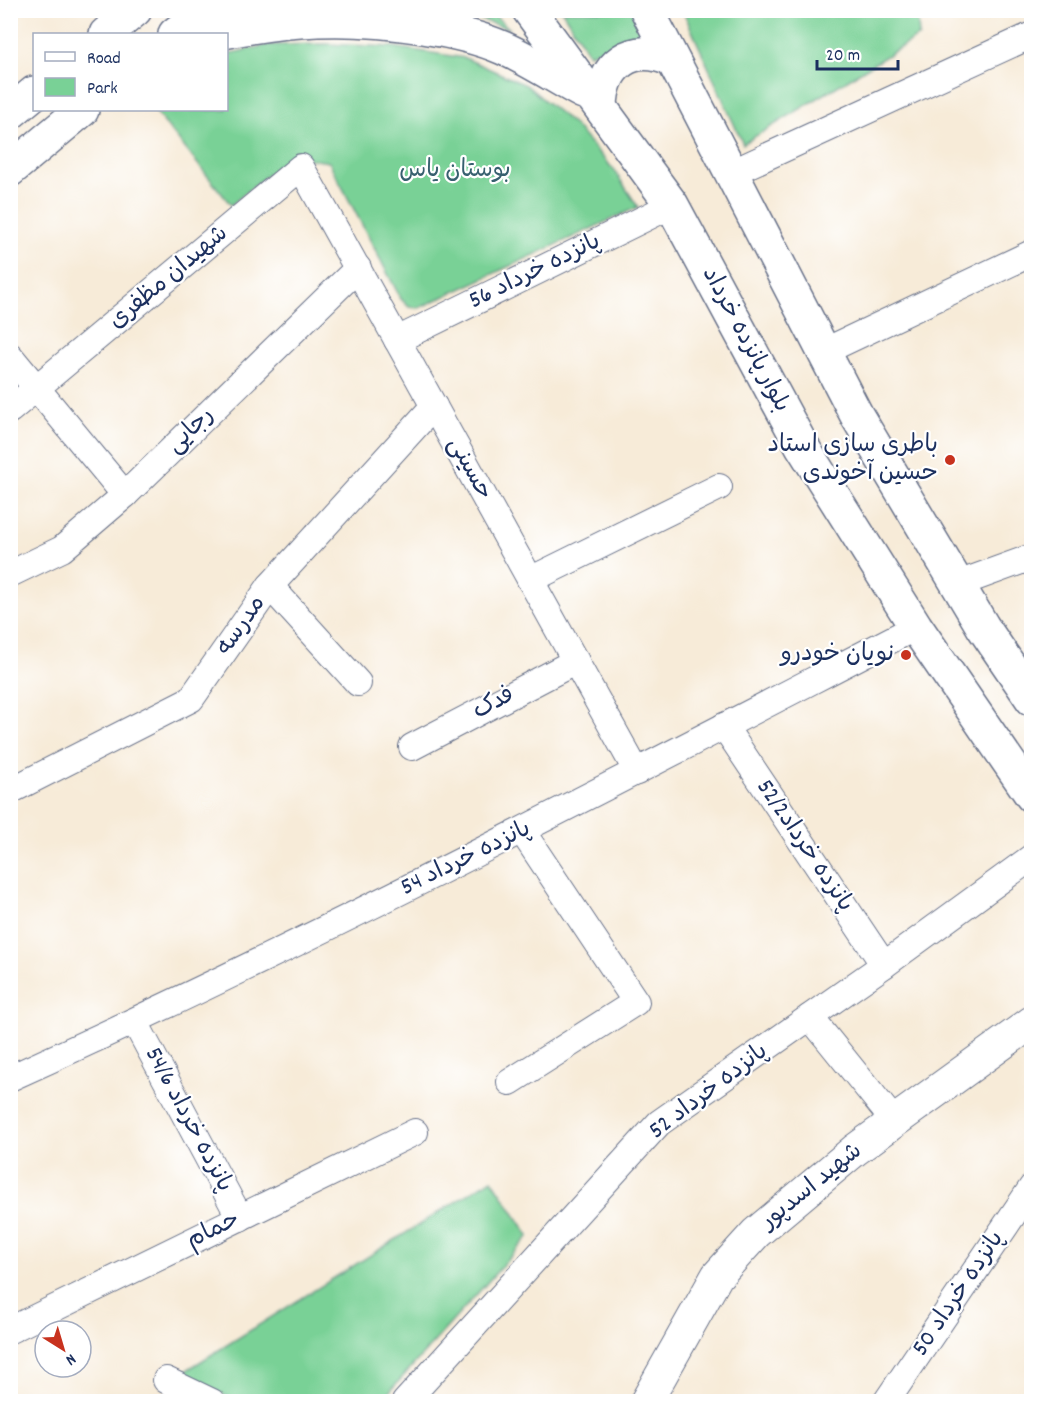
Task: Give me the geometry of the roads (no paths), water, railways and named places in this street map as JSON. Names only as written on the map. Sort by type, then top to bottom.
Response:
[{"type":"main road","points":[[107,33],[135,10]]},
{"type":"main road","points":[[176,33],[206,10]]},
{"type":"main road","name":"بلوار پانزده خرداد","points":[[529,10],[672,205],[802,446],[916,627],[1032,796]]},
{"type":"main road","points":[[647,10],[857,416],[983,627],[1032,699]]},
{"type":"main road","points":[[219,33],[305,19],[380,20],[437,29],[502,48],[597,102],[606,77],[616,65],[629,57],[643,53],[659,54],[672,60]]},
{"type":"main road","points":[[10,113],[33,94]]},
{"type":"main road","points":[[10,170],[81,111]]},
{"type":"street","points":[[731,173],[1032,35]]},
{"type":"street","name":"حسینی","points":[[301,167],[637,772]]},
{"type":"street","name":"شهیدان مظفری","points":[[10,410],[301,167]]},
{"type":"street","name":"پانزده خرداد 56","points":[[397,340],[672,205]]},
{"type":"street","points":[[823,352],[1032,253]]},
{"type":"street","name":"رجایی","points":[[10,574],[62,549],[125,495],[358,268]]},
{"type":"street","points":[[10,356],[125,495]]},
{"type":"street","name":"مدرسه","points":[[10,792],[191,699],[270,586],[434,406]]},
{"type":"street","points":[[530,580],[719,487]]},
{"type":"street","points":[[958,584],[1032,557]]},
{"type":"street","points":[[270,586],[358,683]]},
{"type":"street","name":"پانزده خرداد 54","points":[[10,1078],[135,1022],[522,831],[916,627]]},
{"type":"street","name":"فدک","points":[[412,747],[576,661]]},
{"type":"street","name":"پانزده خرداد52/2","points":[[724,726],[884,965]]},
{"type":"street","points":[[510,1082],[636,1002],[522,831]]},
{"type":"street","name":"پانزده خرداد 52","points":[[405,1401],[659,1124],[884,965],[1032,856]]},
{"type":"street","points":[[810,1017],[894,1121]]},
{"type":"street","name":"پانزده خرداد 54/6","points":[[135,1022],[240,1218]]},
{"type":"street","name":"شهید اسدپور","points":[[646,1401],[717,1276],[756,1233],[855,1150],[1032,1022]]},
{"type":"street","name":"حمام","points":[[10,1330],[415,1132]]},
{"type":"street","name":"پانزده خرداد 50","points":[[886,1401],[1032,1187]]},
{"type":"street","points":[[166,1380],[212,1401]]},
{"type":"place","name":"باطری سازی استاد حسین آخوندی","points":[[950,460]]},
{"type":"place","name":"نویان خودرو","points":[[906,655]]},
{"type":"park label","name":"بوستان یاس","points":[[455,171]]}]
